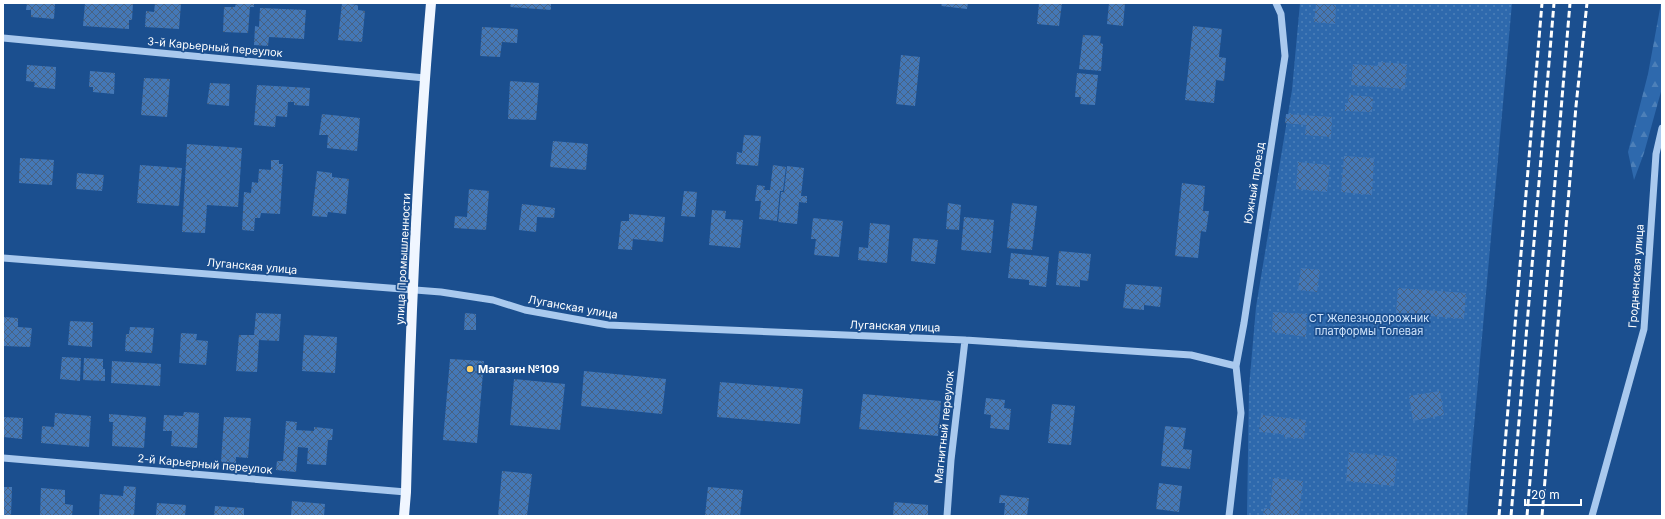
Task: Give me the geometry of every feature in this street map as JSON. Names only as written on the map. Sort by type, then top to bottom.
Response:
[{"type":"main road","name":"улица Промышленности","points":[[404,516],[413,290],[425,78],[431,3]]},
{"type":"street","name":"Южный проезд","points":[[1229,516],[1241,413],[1236,366],[1285,56],[1282,14],[1276,3]]},
{"type":"street","name":"3-й Карьерный переулок","points":[[3,38],[425,78]]},
{"type":"street","name":"Гродненская улица","points":[[1592,516],[1644,329],[1656,154],[1662,128]]},
{"type":"street","name":"Луганская улица","points":[[3,258],[441,292],[492,300],[525,310],[608,325],[965,340],[1190,355],[1236,366]]},
{"type":"street","name":"Магнитный переулок","points":[[947,516],[951,460],[965,340]]},
{"type":"street","name":"2-й Карьерный переулок","points":[[3,458],[406,492]]},
{"type":"green space","name":"СТ Железнодорожник платформы Толевая","points":[[1300,3],[1512,3],[1467,516],[1247,516],[1249,388],[1256,307],[1292,90]]},
{"type":"green space","points":[[1661,3],[1662,88],[1644,153],[1634,180],[1628,152],[1648,74]]},
{"type":"building","points":[[27,3],[55,3],[54,19],[31,17],[31,10],[26,10]]},
{"type":"building","points":[[85,3],[133,3],[132,20],[129,20],[129,29],[83,26]]},
{"type":"building","points":[[155,3],[181,4],[179,29],[145,27],[146,11],[154,12]]},
{"type":"building","points":[[236,3],[254,3],[254,7],[250,7],[248,33],[223,32],[224,7],[235,7]]},
{"type":"building","points":[[342,3],[358,5],[358,10],[365,11],[362,42],[338,40]]},
{"type":"building","points":[[511,3],[551,3],[551,10],[510,7]]},
{"type":"building","points":[[942,3],[968,3],[967,9],[941,6]]},
{"type":"building","points":[[1039,3],[1062,3],[1059,26],[1037,24]]},
{"type":"building","points":[[1109,3],[1125,3],[1123,26],[1107,24]]},
{"type":"building","points":[[1316,4],[1336,5],[1335,24],[1314,22]]},
{"type":"building","points":[[260,8],[306,10],[304,39],[269,37],[268,46],[254,45],[255,26],[259,27]]},
{"type":"building","points":[[1193,26],[1222,29],[1219,57],[1226,58],[1224,81],[1216,80],[1214,103],[1185,100]]},
{"type":"building","points":[[482,27],[518,29],[517,43],[502,42],[500,57],[480,56]]},
{"type":"building","points":[[1083,35],[1101,36],[1100,43],[1103,44],[1101,71],[1079,69]]},
{"type":"building","points":[[901,55],[920,57],[915,106],[896,104]]},
{"type":"building","points":[[1378,62],[1407,64],[1405,89],[1351,85],[1353,64],[1378,66]]},
{"type":"building","points":[[27,65],[56,67],[55,89],[34,87],[35,82],[26,81]]},
{"type":"building","points":[[90,71],[115,73],[114,94],[93,92],[93,87],[89,87]]},
{"type":"building","points":[[1077,73],[1098,75],[1095,105],[1080,104],[1081,97],[1075,97]]},
{"type":"building","points":[[144,78],[170,79],[167,117],[141,115]]},
{"type":"building","points":[[510,81],[539,83],[536,120],[508,119]]},
{"type":"building","points":[[210,83],[230,84],[229,106],[207,104]]},
{"type":"building","points":[[257,85],[310,88],[309,106],[294,105],[294,102],[288,102],[287,117],[276,116],[275,127],[254,125]]},
{"type":"building","points":[[1349,95],[1373,97],[1372,112],[1345,111],[1345,103],[1348,103]]},
{"type":"building","points":[[322,114],[360,118],[357,151],[327,148],[328,135],[319,135]]},
{"type":"building","points":[[1286,114],[1332,117],[1331,137],[1305,135],[1306,125],[1285,123]]},
{"type":"building","points":[[744,135],[761,136],[758,166],[736,164],[737,152],[742,153]]},
{"type":"building","points":[[553,141],[588,144],[586,170],[550,167]]},
{"type":"building","points":[[187,144],[242,148],[238,207],[207,205],[205,233],[182,232]]},
{"type":"building","points":[[1344,156],[1374,158],[1372,195],[1341,192]]},
{"type":"building","points":[[20,158],[54,160],[52,185],[19,183]]},
{"type":"building","points":[[271,160],[279,160],[279,164],[283,164],[280,214],[261,213],[260,218],[255,218],[254,231],[242,230],[244,192],[251,193],[252,182],[258,183],[259,169],[271,170]]},
{"type":"building","points":[[1298,162],[1330,165],[1327,192],[1296,189]]},
{"type":"building","points":[[140,165],[182,168],[179,206],[137,203]]},
{"type":"building","points":[[773,165],[786,167],[783,191],[780,191],[777,221],[759,219],[761,201],[755,201],[757,185],[765,186],[764,190],[770,190]]},
{"type":"building","points":[[787,166],[804,168],[801,196],[807,196],[807,203],[799,202],[797,224],[778,222],[781,192],[784,192]]},
{"type":"building","points":[[317,171],[332,173],[332,177],[349,179],[346,214],[328,212],[327,217],[312,216]]},
{"type":"building","points":[[77,173],[104,175],[102,191],[76,189]]},
{"type":"building","points":[[1182,183],[1205,186],[1203,211],[1209,211],[1206,232],[1201,231],[1198,258],[1175,256]]},
{"type":"building","points":[[469,189],[489,191],[486,230],[454,228],[455,216],[467,217]]},
{"type":"building","points":[[684,191],[697,192],[695,217],[681,216]]},
{"type":"building","points":[[948,203],[961,205],[959,230],[946,229]]},
{"type":"building","points":[[1012,203],[1037,206],[1032,250],[1007,248]]},
{"type":"building","points":[[522,204],[555,208],[554,218],[537,217],[536,232],[519,230]]},
{"type":"building","points":[[712,210],[726,211],[725,219],[743,220],[740,248],[709,245]]},
{"type":"building","points":[[629,214],[665,217],[663,242],[633,239],[632,250],[618,249],[621,221],[629,221]]},
{"type":"building","points":[[964,217],[994,220],[991,253],[961,250]]},
{"type":"building","points":[[813,218],[843,221],[839,257],[814,255],[816,239],[811,239]]},
{"type":"building","points":[[870,223],[890,225],[887,263],[858,260],[859,247],[868,248]]},
{"type":"building","points":[[913,238],[938,240],[935,264],[911,261]]},
{"type":"building","points":[[1059,251],[1091,254],[1088,281],[1080,280],[1080,287],[1056,285]]},
{"type":"building","points":[[1011,253],[1049,257],[1046,287],[1029,285],[1029,280],[1008,278]]},
{"type":"building","points":[[1301,268],[1320,270],[1317,292],[1298,290]]},
{"type":"building","points":[[1126,284],[1162,287],[1160,307],[1144,305],[1144,310],[1123,308]]},
{"type":"building","points":[[1398,288],[1466,293],[1464,319],[1396,313]]},
{"type":"building","points":[[1273,312],[1307,314],[1306,337],[1272,332]]},
{"type":"building","points":[[256,313],[281,314],[279,341],[259,340],[257,372],[236,371],[239,335],[254,335]]},
{"type":"building","points":[[465,313],[476,314],[476,330],[464,330]]},
{"type":"building","points":[[3,317],[18,318],[18,327],[32,328],[30,347],[3,346]]},
{"type":"building","points":[[70,321],[93,322],[92,347],[68,345]]},
{"type":"building","points":[[130,327],[154,328],[152,353],[125,351],[126,334],[129,334]]},
{"type":"building","points":[[181,333],[197,334],[196,340],[208,341],[206,365],[179,363]]},
{"type":"building","points":[[304,335],[337,337],[335,373],[302,371]]},
{"type":"building","points":[[62,357],[81,358],[80,381],[60,379]]},
{"type":"building","points":[[84,358],[103,359],[105,381],[83,380]]},
{"type":"building","points":[[450,359],[484,361],[477,443],[443,440]]},
{"type":"building","points":[[112,361],[161,364],[160,386],[111,383]]},
{"type":"building","points":[[584,371],[666,379],[662,414],[581,406]]},
{"type":"building","points":[[514,379],[565,384],[560,430],[510,425]]},
{"type":"building","points":[[720,382],[803,389],[800,424],[717,417]]},
{"type":"building","points":[[1440,391],[1444,415],[1413,421],[1409,396]]},
{"type":"building","points":[[863,394],[941,401],[938,436],[859,429]]},
{"type":"building","points":[[986,398],[1005,400],[1004,408],[1011,409],[1009,430],[990,428],[991,415],[984,414]]},
{"type":"building","points":[[1052,404],[1075,406],[1071,445],[1048,443]]},
{"type":"building","points":[[184,412],[199,413],[197,448],[171,446],[172,431],[163,431],[164,415],[183,416]]},
{"type":"building","points":[[55,413],[91,416],[89,447],[41,443],[42,426],[54,427]]},
{"type":"building","points":[[109,414],[146,417],[144,448],[112,446],[113,422],[109,422]]},
{"type":"building","points":[[1261,415],[1306,420],[1304,439],[1284,437],[1284,434],[1259,432]]},
{"type":"building","points":[[3,417],[23,418],[22,439],[3,437]]},
{"type":"building","points":[[224,417],[251,418],[248,458],[236,457],[236,463],[221,462]]},
{"type":"building","points":[[286,421],[297,422],[296,430],[314,431],[314,427],[333,429],[332,440],[328,440],[326,465],[307,464],[308,448],[298,447],[296,472],[276,470],[277,461],[283,461]]},
{"type":"building","points":[[1165,426],[1186,428],[1183,449],[1192,450],[1190,469],[1161,466]]},
{"type":"building","points":[[1349,452],[1397,457],[1394,486],[1346,481]]},
{"type":"building","points":[[502,471],[532,474],[527,516],[498,516]]},
{"type":"building","points":[[1273,478],[1303,481],[1299,516],[1263,516],[1264,508],[1270,509]]},
{"type":"building","points":[[1159,483],[1182,486],[1179,512],[1156,509]]},
{"type":"building","points":[[124,486],[136,487],[134,516],[99,516],[100,494],[123,496]]},
{"type":"building","points":[[3,487],[12,487],[11,516],[3,516]]},
{"type":"building","points":[[708,487],[743,490],[740,516],[705,516]]},
{"type":"building","points":[[41,488],[65,490],[65,504],[73,505],[72,516],[40,516]]},
{"type":"building","points":[[1000,495],[1029,498],[1027,516],[1004,516],[1005,503],[999,503]]},
{"type":"building","points":[[292,501],[325,504],[324,516],[291,516]]},
{"type":"building","points":[[894,502],[928,505],[928,516],[893,516]]},
{"type":"building","points":[[157,503],[186,505],[185,516],[156,516]]},
{"type":"building","points":[[215,506],[244,508],[244,516],[214,516]]},
{"type":"railway","points":[[1499,516],[1542,3]]},
{"type":"railway","points":[[1511,516],[1554,3]]},
{"type":"railway","points":[[1527,516],[1570,3]]},
{"type":"railway","points":[[1542,516],[1576,106],[1587,3]]},
{"type":"place","name":"Магазин №109","points":[[470,369]]}]
